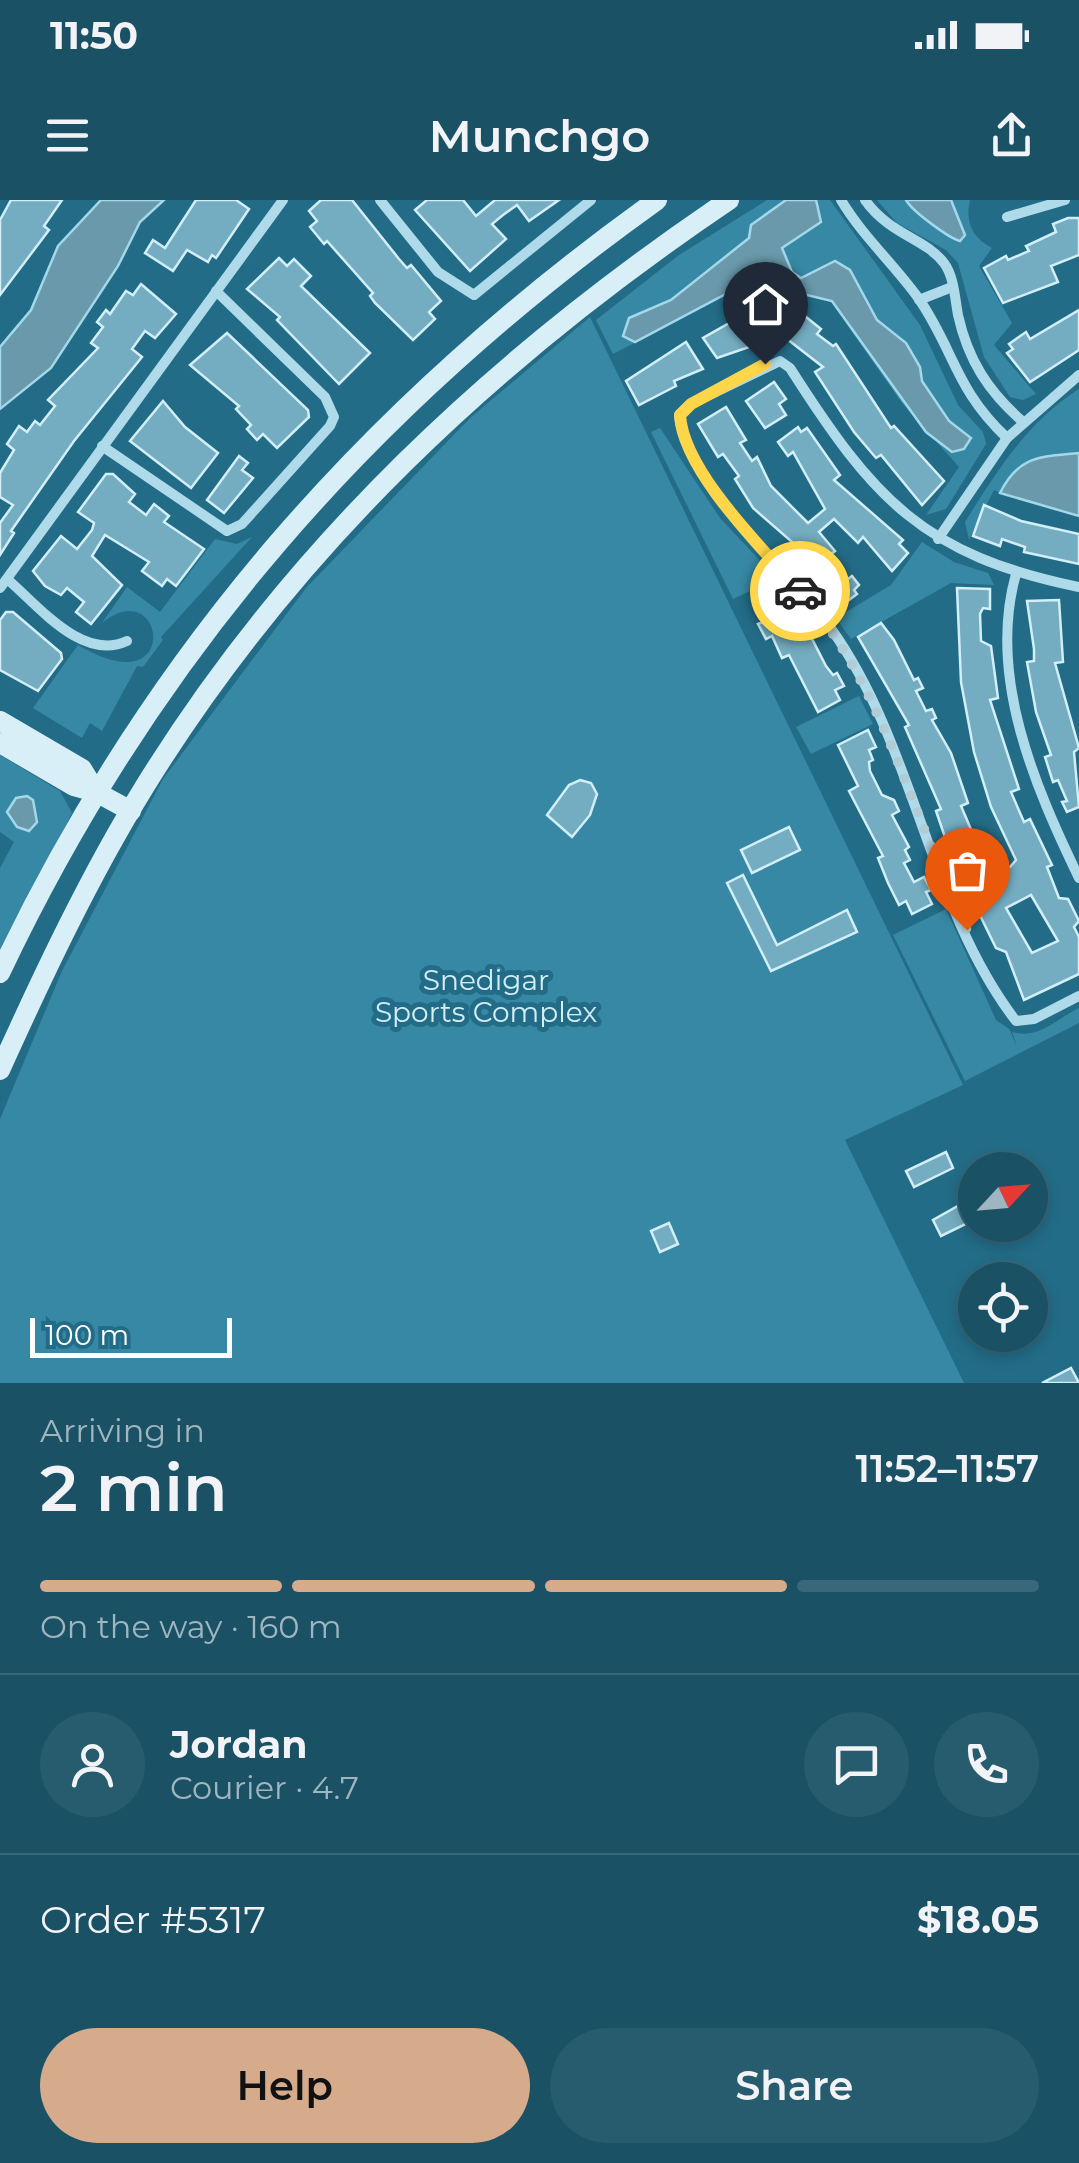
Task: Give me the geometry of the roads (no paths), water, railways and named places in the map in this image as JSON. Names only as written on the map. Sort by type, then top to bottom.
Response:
[{"type":"main road","points":[[0,973],[96,792],[200,636],[344,465],[482,334],[657,200]]},
{"type":"main road","points":[[0,1070],[52,952],[131,811],[197,708],[259,624],[397,466],[554,325],[728,200]]},
{"type":"main road","points":[[0,721],[82,769],[96,792]]},
{"type":"main road","points":[[0,743],[74,786],[96,792],[131,811]]},
{"type":"street","points":[[126,641],[113,648],[80,640],[3,583],[282,200]]},
{"type":"street","points":[[380,200],[438,272],[474,295],[591,200]]},
{"type":"street","points":[[841,200],[861,231],[919,300],[967,395],[1006,438]]},
{"type":"street","points":[[865,200],[885,224],[942,260],[970,356],[984,382],[1022,421]]},
{"type":"street","points":[[1008,216],[1065,200]]},
{"type":"street","points":[[919,300],[952,287]]},
{"type":"street","points":[[102,446],[222,531],[234,530],[334,417],[325,397],[216,291]]},
{"type":"street","points":[[1079,587],[1016,574],[938,539],[892,506],[859,470],[790,368],[780,361],[691,404],[680,415],[692,455],[760,546],[832,630],[868,689],[950,895],[1001,1001],[1016,1021],[1034,1019],[1079,996]]},
{"type":"street","points":[[938,539],[1006,438],[1079,375]]},
{"type":"street","points":[[1016,574],[1008,610],[1011,673],[1023,744],[1045,808],[1079,878]]},
{"type":"park label","name":"Snedigar Sports Complex","points":[[486,996]]}]
